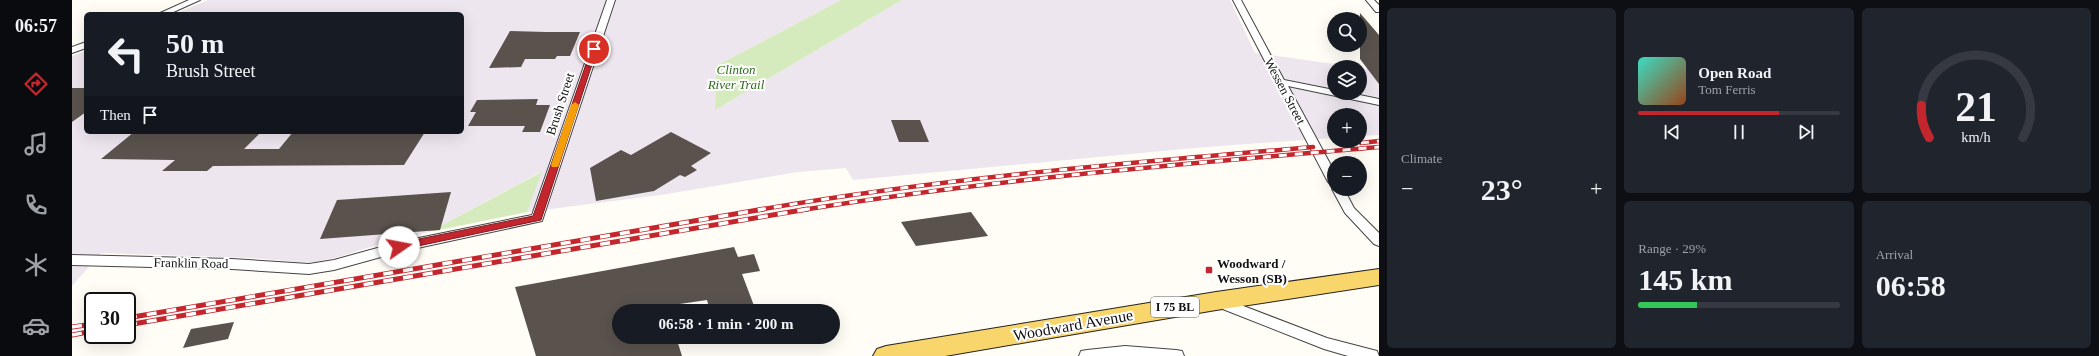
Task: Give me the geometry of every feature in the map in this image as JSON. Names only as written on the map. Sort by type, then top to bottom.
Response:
[{"type":"main road","name":"Woodward Avenue","points":[[886,356],[1216,300],[1379,277]]},
{"type":"street","points":[[167,12],[196,0]]},
{"type":"street","name":"Brush Street","points":[[537,218],[611,0]]},
{"type":"street","name":"Wessen Street","points":[[1237,0],[1327,169]]},
{"type":"street","points":[[1370,0],[1379,10]]},
{"type":"street","points":[[72,50],[84,46]]},
{"type":"street","points":[[1281,82],[1327,92]]},
{"type":"street","points":[[1367,100],[1379,102]]},
{"type":"street","points":[[1342,196],[1349,210],[1379,241]]},
{"type":"street","name":"Franklin Road","points":[[72,260],[232,264],[309,269],[334,265],[399,247],[537,218]]},
{"type":"street","points":[[1216,300],[1324,343],[1371,356]]},
{"type":"street","points":[[1087,356],[1125,352],[1176,356]]},
{"type":"shaded area","points":[[208,0],[841,0],[716,66],[715,110],[902,0],[1230,0],[1255,53],[1327,63],[1327,100],[1367,100],[1367,69],[1379,70],[1379,135],[1367,136],[1367,108],[1327,108],[1327,138],[1206,147],[853,180],[846,168],[798,172],[661,195],[527,212],[541,172],[429,232],[384,243],[335,258],[315,262],[299,262],[251,258],[101,253],[72,286],[72,56],[84,52],[84,134],[464,134],[464,12],[180,12]]},
{"type":"green space","name":"Clinton River Trail","points":[[841,0],[902,0],[715,110],[716,66]]},
{"type":"green space","points":[[542,172],[527,212],[429,232]]},
{"type":"building","points":[[1367,21],[1379,35],[1379,84],[1367,68],[1367,60],[1360,59],[1360,52],[1367,52]]},
{"type":"building","points":[[510,31],[580,32],[570,56],[557,56],[555,59],[525,59],[521,67],[489,68]]},
{"type":"building","points":[[72,88],[84,88],[84,113],[72,122]]},
{"type":"building","points":[[538,99],[536,105],[550,105],[540,132],[522,132],[525,126],[468,126],[476,112],[470,112],[477,100]]},
{"type":"building","points":[[891,120],[920,120],[929,142],[899,142]]},
{"type":"building","points":[[671,132],[711,153],[691,166],[697,170],[685,177],[680,175],[654,191],[596,201],[590,168],[621,150],[631,155]]},
{"type":"building","points":[[132,134],[259,134],[244,149],[279,149],[291,134],[424,134],[404,165],[213,166],[207,171],[162,171],[175,160],[101,159]]},
{"type":"building","points":[[451,192],[440,230],[320,239],[337,200]]},
{"type":"building","points":[[971,212],[988,236],[916,246],[901,222]]},
{"type":"building","points":[[734,247],[738,257],[754,254],[760,271],[742,274],[753,304],[708,304],[707,300],[680,304],[612,304],[612,344],[678,344],[682,356],[536,356],[515,287]]},
{"type":"building","points":[[234,322],[228,339],[183,348],[191,329]]},
{"type":"railway","points":[[1367,142],[1379,141]]},
{"type":"railway","points":[[760,210],[896,189],[1035,172],[1313,147]]},
{"type":"railway","points":[[803,210],[946,189],[1090,173],[1379,147]]},
{"type":"railway","points":[[803,210],[808,209]]},
{"type":"railway","points":[[136,316],[760,210]]},
{"type":"railway","points":[[136,323],[803,210]]},
{"type":"railway","points":[[72,327],[84,325]]},
{"type":"railway","points":[[72,335],[84,333]]},
{"type":"slow traffic","points":[[555,165],[575,105]]},
{"type":"place","name":"Woodward / Wesson (SB)","points":[[1209,270]]},
{"type":"route","points":[[399,247],[537,218],[594,49]]}]
